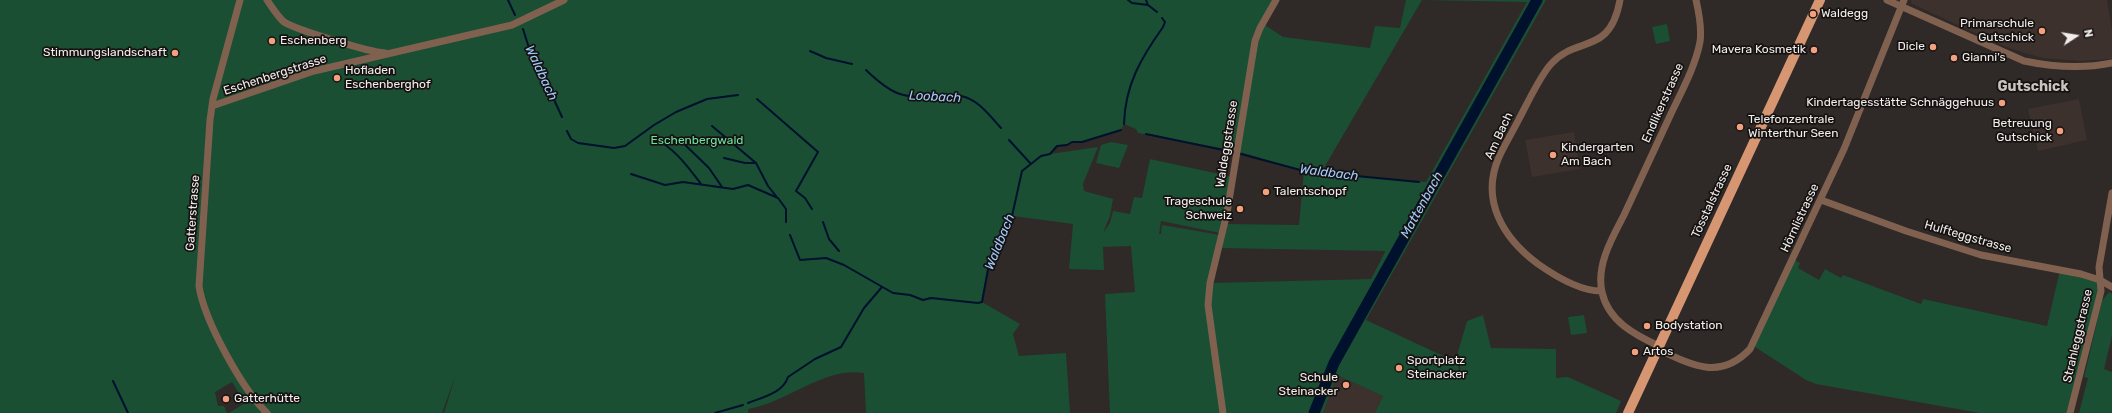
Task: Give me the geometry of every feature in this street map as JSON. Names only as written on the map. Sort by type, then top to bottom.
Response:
[{"type":"main road","name":"Tösstalstrasse","points":[[1628,413],[1820,0]]},
{"type":"street","name":"Gatterstrasse","points":[[240,0],[212,106],[199,276],[201,296],[219,337],[243,383],[266,413]]},
{"type":"street","name":"Eschenbergstrasse","points":[[267,0],[280,18],[290,25],[368,50],[392,53]]},
{"type":"street","name":"Eschenbergstrasse","points":[[212,106],[314,71],[512,25],[564,0]]},
{"type":"street","name":"Waldeggstrasse","points":[[1223,413],[1208,305],[1210,283],[1227,213],[1255,42],[1260,28],[1276,0]]},
{"type":"street","name":"Am Bach","points":[[1601,291],[1594,291],[1552,274],[1514,244],[1497,217],[1493,198],[1494,176],[1499,158],[1550,64],[1565,53],[1593,43],[1605,34],[1613,24],[1620,0]]},
{"type":"street","name":"Endlikerstrasse","points":[[1658,348],[1626,328],[1606,304],[1601,291],[1601,272],[1610,243],[1645,170],[1696,55],[1701,28],[1696,0]]},
{"type":"street","points":[[1887,0],[1903,3],[2007,55],[2024,61],[2071,66],[2112,63]]},
{"type":"street","name":"Hörnlistrasse","points":[[1658,348],[1698,367],[1716,368],[1739,359],[1752,345],[1821,200],[1871,85],[1903,3]]},
{"type":"street","name":"Strahleggstrasse","points":[[2070,413],[2101,291],[2100,267],[2112,193]]},
{"type":"street","name":"Hulfteggstrasse","points":[[1821,200],[1906,231],[1981,255],[2081,274],[2100,280],[2112,287]]},
{"type":"shaded area","name":"Primarschule Gutschick","points":[[1911,0],[2107,0],[2112,31],[2112,59],[2080,61],[2043,58],[2025,53],[2006,47],[1912,4]]},
{"type":"shaded area","name":"Betreuung Gutschick","points":[[2079,99],[2087,140],[2038,151],[2028,109]]},
{"type":"shaded area","name":"Kindergarten Am Bach","points":[[1574,132],[1580,169],[1532,177],[1525,140]]},
{"type":"shaded area","name":"Schule Steinacker","points":[[1337,375],[1383,396],[1375,413],[1323,413]]},
{"type":"green space","name":"Eschenbergwald","points":[[0,0],[1276,0],[1262,23],[1283,37],[1370,48],[1375,26],[1400,28],[1406,0],[1422,0],[1546,0],[1366,320],[1458,363],[1459,372],[1461,372],[1458,352],[1467,321],[1483,315],[1491,348],[1556,349],[1556,378],[1568,377],[1621,401],[1616,413],[1375,413],[1383,396],[1337,375],[1323,413],[1110,413],[1105,294],[1135,292],[1131,246],[1103,247],[1104,270],[1069,269],[1073,224],[1013,216],[1003,235],[1000,248],[989,264],[982,302],[1020,324],[1013,334],[1019,356],[1066,353],[1070,413],[866,413],[864,373],[849,373],[834,375],[820,380],[778,400],[748,409],[748,413],[444,413],[456,374],[442,413],[229,413],[245,403],[232,382],[215,392],[218,406],[224,406],[227,413],[0,413]],"holes":[[[1422,0],[1527,2],[1426,182],[1321,173]],[[1124,124],[1136,129],[1138,133],[1237,151],[1304,171],[1299,225],[1225,224],[1221,235],[1162,225],[1161,234],[1159,234],[1161,221],[1220,233],[1233,177],[1150,159],[1142,198],[1134,197],[1130,214],[1113,211],[1110,223],[1103,233],[1110,216],[1113,199],[1084,191],[1083,184],[1098,147],[1050,154],[1057,146],[1067,145],[1072,142],[1082,142],[1121,130]],[[1218,248],[1385,251],[1371,279],[1211,283]]]},
{"type":"green space","points":[[1667,24],[1670,41],[1656,44],[1652,27]]},
{"type":"green space","points":[[1111,142],[1128,145],[1119,168],[1096,163],[1101,145]]},
{"type":"green space","points":[[1793,259],[1800,263],[1798,268],[1819,280],[1825,269],[1841,278],[1843,275],[1921,304],[1923,299],[2047,326],[2060,270],[2100,280],[2101,291],[2070,413],[1980,413],[1816,384],[1806,380],[1752,345]]},
{"type":"green space","points":[[2109,292],[2112,294],[2112,336],[2104,369],[2112,372],[2112,413],[2079,413],[2088,378],[2084,377],[2102,301]]},
{"type":"green space","points":[[1584,315],[1587,333],[1571,335],[1568,317]]},
{"type":"waterway","name":"Waldbach","points":[[508,0],[515,15]]},
{"type":"waterway","points":[[1128,0],[1132,3],[1148,5]]},
{"type":"waterway","points":[[1146,0],[1148,5],[1157,12]]},
{"type":"waterway","name":"Mattenbach","points":[[1314,413],[1334,363],[1537,0]]},
{"type":"waterway","points":[[1124,124],[1127,97],[1131,84],[1141,61],[1163,27],[1165,22],[1162,18]]},
{"type":"waterway","name":"Waldbach","points":[[523,29],[529,48],[538,63],[542,76],[562,117]]},
{"type":"waterway","points":[[810,51],[826,58],[852,64]]},
{"type":"waterway","name":"Loobach","points":[[866,70],[890,90],[906,96],[937,97],[955,95],[967,98],[978,104],[1001,128]]},
{"type":"waterway","name":"Waldbach","points":[[567,131],[571,139],[578,143],[614,148],[625,146],[654,125],[676,112],[707,99],[738,95]]},
{"type":"waterway","name":"Waldbach","points":[[757,99],[818,152],[796,191],[805,198],[812,209]]},
{"type":"waterway","points":[[712,126],[756,163],[768,186],[776,196]]},
{"type":"waterway","name":"Waldbach","points":[[790,235],[800,260],[826,258],[844,265],[893,293],[910,295],[923,300],[931,298],[978,303],[982,302],[989,264],[1000,248],[1003,235],[1012,216],[1022,171],[1041,156],[1050,154],[1057,146],[1067,145],[1072,142],[1082,142],[1121,130]]},
{"type":"waterway","name":"Waldbach","points":[[1146,134],[1233,152]]},
{"type":"waterway","points":[[678,138],[709,168],[722,187]]},
{"type":"waterway","name":"Loobach","points":[[1009,140],[1031,164]]},
{"type":"waterway","points":[[661,142],[678,156],[701,184]]},
{"type":"waterway","name":"Waldbach","points":[[1241,154],[1304,171],[1419,182]]},
{"type":"waterway","points":[[724,158],[745,163],[756,163]]},
{"type":"waterway","points":[[631,174],[665,185],[683,182],[733,189],[748,185],[778,198],[786,209],[786,222]]},
{"type":"waterway","name":"Waldbach","points":[[823,222],[829,239],[839,251]]},
{"type":"waterway","points":[[748,403],[777,391],[782,387],[788,377],[815,359],[841,347],[864,308],[882,287]]},
{"type":"waterway","points":[[113,381],[128,413]]},
{"type":"waterway","points":[[715,413],[743,405]]},
{"type":"place","name":"Waldegg","points":[[1813,14]]},
{"type":"place","name":"Primarschule Gutschick","points":[[2042,31]]},
{"type":"place","name":"Eschenberg","points":[[272,41]]},
{"type":"place","name":"Dicle","points":[[1933,47]]},
{"type":"place","name":"Mavera Kosmetik","points":[[1814,50]]},
{"type":"place","name":"Stimmungslandschaft","points":[[175,53]]},
{"type":"place","name":"Gianni's","points":[[1954,58]]},
{"type":"place","name":"Hofladen Eschenberghof","points":[[337,78]]},
{"type":"place","name":"Kindertagesstätte Schnäggehuus","points":[[2002,103]]},
{"type":"place","name":"Telefonzentrale Winterthur Seen","points":[[1740,127]]},
{"type":"place","name":"Betreuung Gutschick","points":[[2060,131]]},
{"type":"place","name":"Kindergarten Am Bach","points":[[1553,155]]},
{"type":"place","name":"Talentschopf","points":[[1266,192]]},
{"type":"place","name":"Trageschule Schweiz","points":[[1240,209]]},
{"type":"place","name":"Bodystation","points":[[1647,326]]},
{"type":"place","name":"Artos","points":[[1635,352]]},
{"type":"place","name":"Sportplatz Steinacker","points":[[1399,368]]},
{"type":"place","name":"Schule Steinacker","points":[[1346,385]]},
{"type":"place","name":"Gatterhütte","points":[[226,399]]},
{"type":"district","name":"Gutschick","points":[[2033,87]]}]
